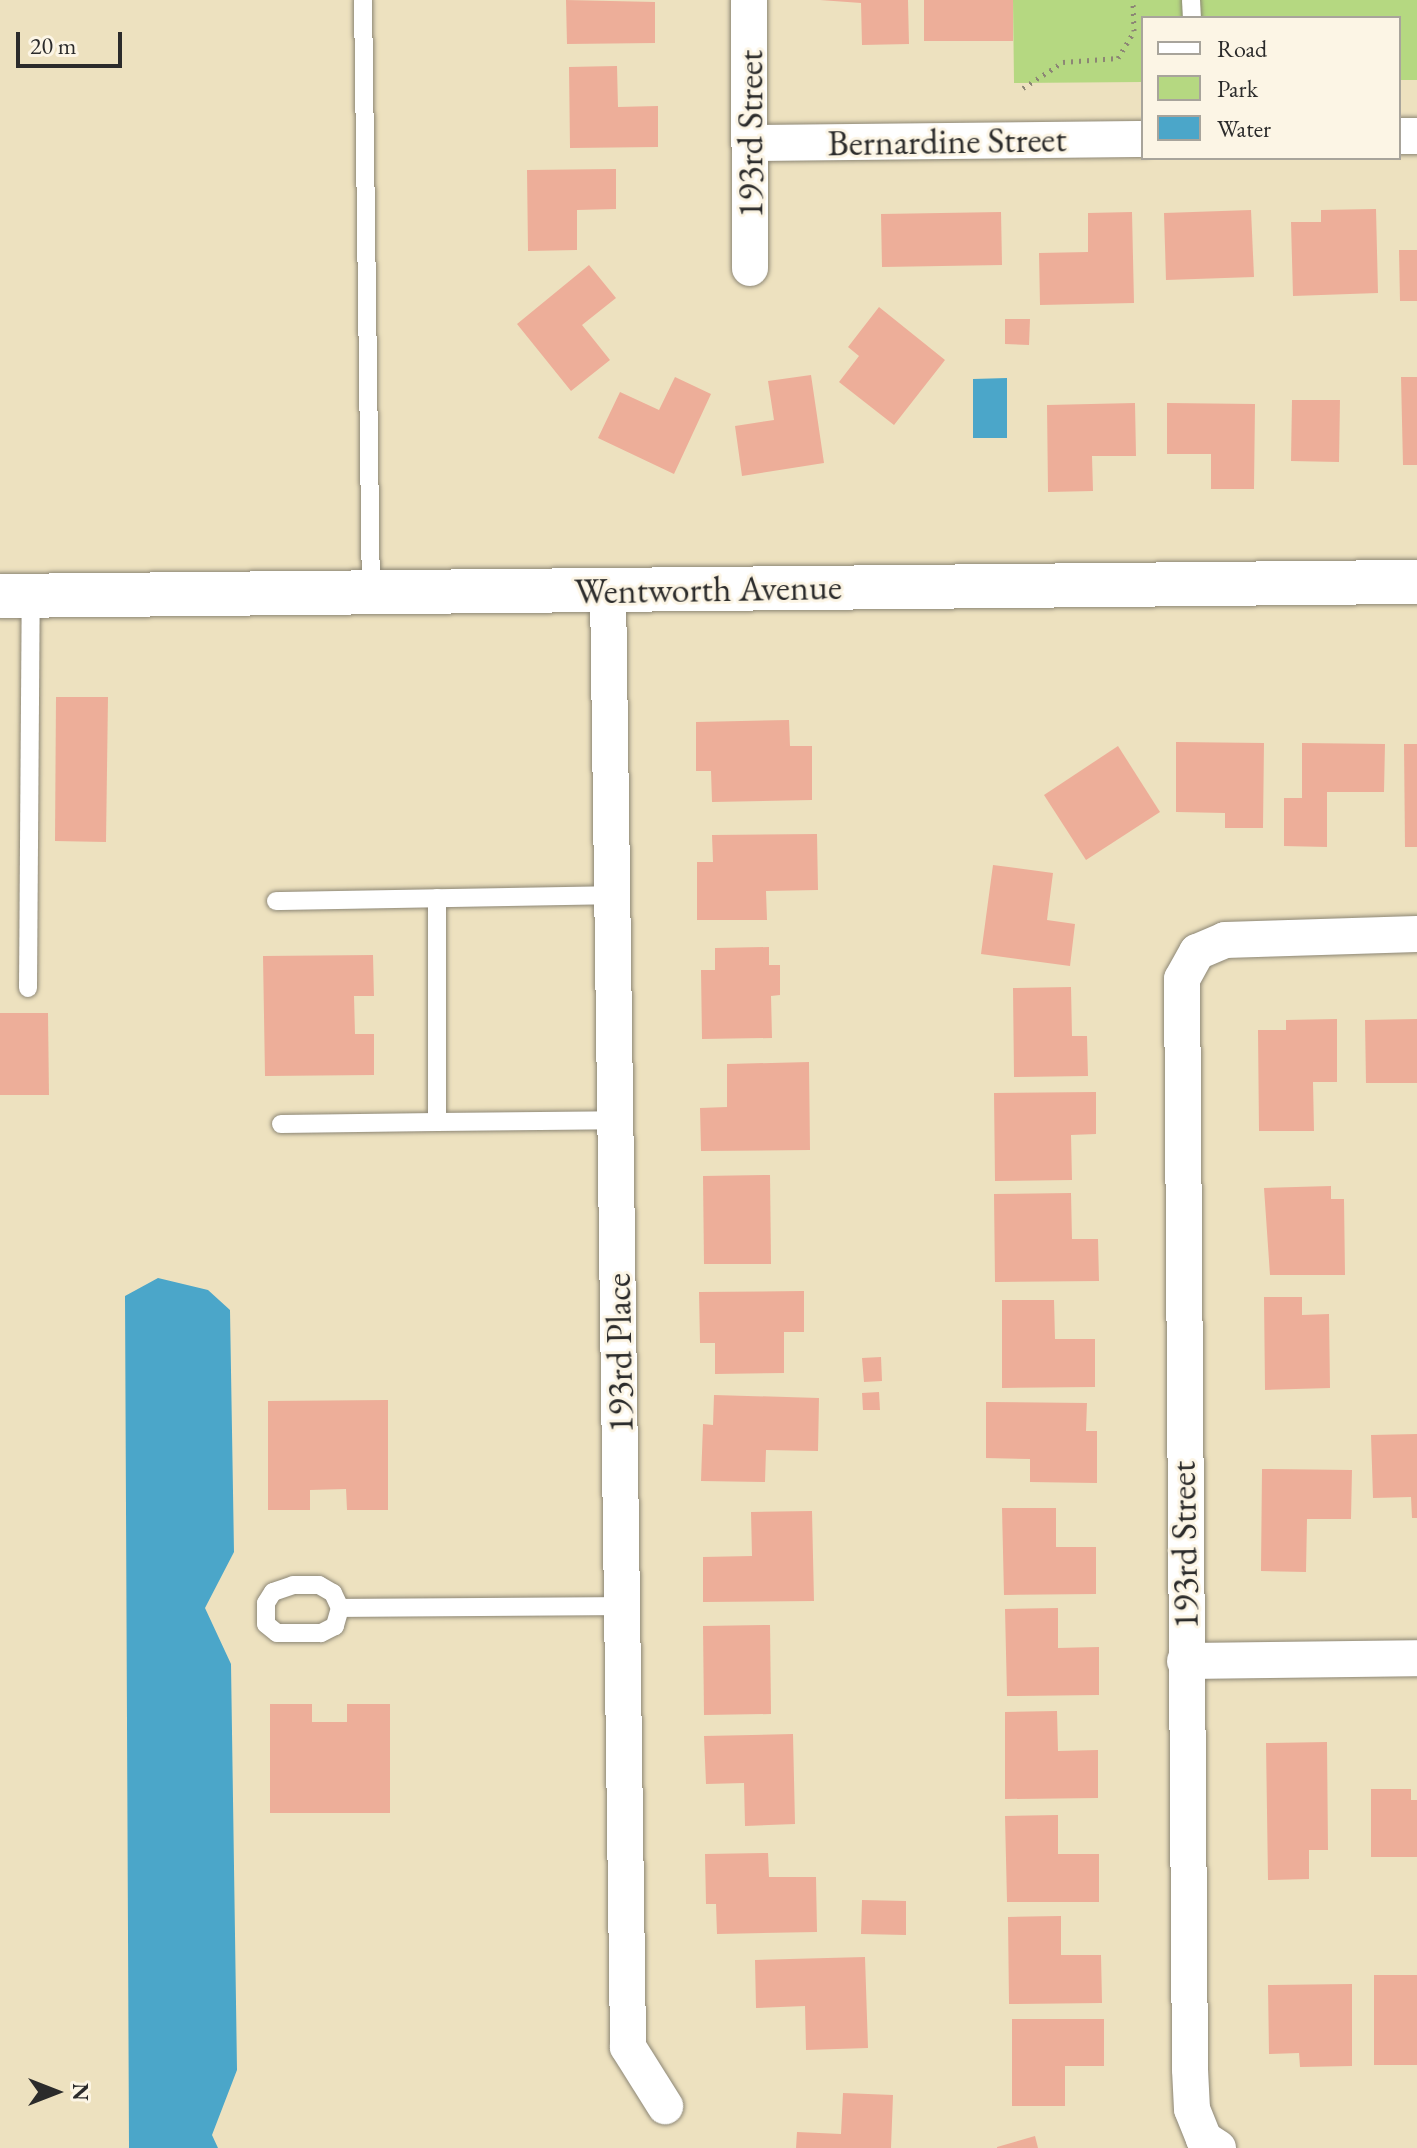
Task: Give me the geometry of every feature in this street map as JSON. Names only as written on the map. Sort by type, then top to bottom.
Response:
[{"type":"street","name":"193rd Street","points":[[749,0],[752,143],[750,268]]},
{"type":"street","name":"Bernardine Street","points":[[752,143],[1141,139]]},
{"type":"street","name":"Wentworth Avenue","points":[[16,596],[1417,582]]},
{"type":"street","name":"193rd Place","points":[[608,590],[628,2047],[665,2106]]},
{"type":"street","name":"193rd Street","points":[[1211,2144],[1192,2109],[1190,2069],[1179,1014],[1182,979],[1197,952],[1225,940],[1258,936],[1417,934]]},
{"type":"street","points":[[1185,1661],[1417,1658]]},
{"type":"lane","points":[[363,0],[371,593]]},
{"type":"lane","points":[[16,596],[28,988]]},
{"type":"lane","points":[[276,901],[613,895]]},
{"type":"lane","points":[[437,898],[437,1122]]},
{"type":"lane","points":[[281,1124],[616,1120]]},
{"type":"lane","points":[[340,1608],[623,1606]]},
{"type":"path","points":[[1023,88],[1063,62],[1118,58],[1134,31],[1133,0]]},
{"type":"green space","points":[[1013,0],[1417,0],[1417,80],[1401,80],[1401,16],[1141,16],[1141,82],[1014,83]]},
{"type":"water","points":[[1007,378],[1007,438],[973,438],[973,379]]},
{"type":"water","points":[[158,1278],[208,1290],[230,1310],[234,1552],[205,1608],[231,1664],[237,2070],[212,2135],[218,2148],[129,2148],[125,1296]]},
{"type":"building","points":[[566,0],[655,2],[655,43],[567,44]]},
{"type":"building","points":[[820,0],[908,0],[909,44],[862,45],[861,3]]},
{"type":"building","points":[[924,0],[1013,0],[1013,41],[924,41]]},
{"type":"building","points":[[617,66],[618,107],[658,106],[658,147],[570,148],[569,67]]},
{"type":"building","points":[[616,169],[616,209],[577,210],[577,250],[528,251],[527,170]]},
{"type":"building","points":[[1376,209],[1378,293],[1293,296],[1291,222],[1321,222],[1321,210]]},
{"type":"building","points":[[1251,210],[1254,277],[1166,280],[1164,213]]},
{"type":"building","points":[[1001,212],[1002,265],[882,267],[881,214]]},
{"type":"building","points":[[1132,212],[1134,303],[1040,305],[1039,253],[1088,252],[1088,213]]},
{"type":"building","points":[[1399,250],[1417,250],[1417,301],[1400,301]]},
{"type":"building","points":[[589,265],[616,298],[582,325],[610,360],[571,391],[517,324]]},
{"type":"building","points":[[879,307],[945,360],[894,425],[839,382],[859,356],[848,347]]},
{"type":"building","points":[[1005,319],[1030,319],[1029,345],[1005,344]]},
{"type":"building","points":[[811,375],[824,463],[742,476],[735,426],[774,420],[768,381]]},
{"type":"building","points":[[675,377],[711,394],[674,474],[598,438],[620,392],[659,410]]},
{"type":"building","points":[[1401,377],[1417,377],[1417,465],[1403,465]]},
{"type":"building","points":[[1292,400],[1340,400],[1339,462],[1291,461]]},
{"type":"building","points":[[1135,403],[1136,456],[1092,456],[1093,491],[1048,492],[1047,405]]},
{"type":"building","points":[[1167,403],[1255,404],[1254,489],[1211,489],[1211,454],[1167,454]]},
{"type":"building","points":[[56,697],[108,697],[106,842],[55,841]]},
{"type":"building","points":[[789,720],[790,746],[812,746],[812,800],[712,802],[711,771],[696,771],[696,722]]},
{"type":"building","points":[[1176,742],[1264,743],[1263,828],[1225,828],[1225,813],[1176,812]]},
{"type":"building","points":[[1302,743],[1385,744],[1384,792],[1327,792],[1327,847],[1284,846],[1284,798],[1302,798]]},
{"type":"building","points":[[1404,744],[1417,744],[1417,847],[1405,847]]},
{"type":"building","points":[[1118,746],[1160,812],[1086,860],[1044,795]]},
{"type":"building","points":[[817,834],[818,890],[766,891],[767,920],[697,920],[697,862],[713,862],[712,835]]},
{"type":"building","points":[[993,865],[1053,873],[1047,920],[1075,924],[1070,966],[981,954]]},
{"type":"building","points":[[769,947],[769,965],[780,965],[780,995],[771,996],[772,1038],[702,1039],[701,970],[715,970],[715,948]]},
{"type":"building","points":[[373,955],[374,996],[354,996],[355,1034],[374,1034],[374,1075],[265,1076],[263,956]]},
{"type":"building","points":[[1071,987],[1072,1036],[1087,1036],[1088,1076],[1014,1077],[1013,988]]},
{"type":"building","points":[[0,1013],[48,1013],[49,1095],[0,1095]]},
{"type":"building","points":[[1337,1019],[1337,1082],[1313,1082],[1314,1131],[1259,1131],[1258,1030],[1286,1030],[1286,1020]]},
{"type":"building","points":[[1417,1019],[1417,1083],[1366,1083],[1365,1020]]},
{"type":"building","points":[[809,1062],[810,1150],[701,1151],[700,1108],[727,1107],[727,1064]]},
{"type":"building","points":[[1096,1092],[1096,1134],[1071,1135],[1072,1180],[995,1181],[994,1093]]},
{"type":"building","points":[[770,1175],[771,1264],[704,1264],[703,1176]]},
{"type":"building","points":[[1331,1186],[1331,1199],[1344,1199],[1345,1275],[1270,1275],[1264,1188]]},
{"type":"building","points":[[1071,1193],[1072,1239],[1098,1239],[1099,1281],[995,1282],[994,1194]]},
{"type":"building","points":[[804,1291],[804,1332],[784,1332],[784,1373],[715,1374],[715,1343],[700,1343],[699,1292]]},
{"type":"building","points":[[1264,1297],[1302,1297],[1302,1315],[1329,1314],[1330,1388],[1265,1390]]},
{"type":"building","points":[[1002,1300],[1054,1300],[1055,1339],[1095,1339],[1095,1387],[1002,1388]]},
{"type":"building","points":[[881,1357],[882,1381],[864,1382],[862,1358]]},
{"type":"building","points":[[879,1392],[880,1410],[863,1410],[862,1393]]},
{"type":"building","points":[[714,1395],[819,1398],[818,1451],[766,1450],[765,1482],[701,1481],[703,1424],[713,1425]]},
{"type":"building","points":[[388,1400],[388,1510],[347,1510],[346,1489],[310,1490],[310,1510],[268,1510],[268,1401]]},
{"type":"building","points":[[986,1402],[1087,1403],[1086,1431],[1097,1431],[1097,1483],[1030,1482],[1030,1459],[986,1458]]},
{"type":"building","points":[[1417,1434],[1417,1518],[1412,1518],[1411,1497],[1373,1498],[1371,1435]]},
{"type":"building","points":[[1262,1469],[1352,1470],[1351,1519],[1307,1519],[1306,1572],[1261,1571]]},
{"type":"building","points":[[1002,1508],[1056,1508],[1056,1547],[1096,1547],[1096,1594],[1004,1595]]},
{"type":"building","points":[[812,1511],[814,1601],[703,1602],[703,1557],[752,1556],[751,1512]]},
{"type":"building","points":[[1058,1608],[1058,1648],[1099,1647],[1099,1695],[1007,1696],[1005,1609]]},
{"type":"building","points":[[770,1625],[771,1714],[704,1715],[703,1626]]},
{"type":"building","points":[[270,1704],[312,1704],[312,1722],[347,1722],[347,1704],[390,1704],[390,1813],[270,1813]]},
{"type":"building","points":[[1057,1711],[1058,1751],[1098,1750],[1098,1798],[1005,1799],[1005,1712]]},
{"type":"building","points":[[793,1734],[795,1824],[745,1826],[744,1783],[706,1784],[704,1736]]},
{"type":"building","points":[[1327,1742],[1328,1850],[1309,1850],[1309,1879],[1268,1880],[1266,1743]]},
{"type":"building","points":[[1371,1789],[1411,1789],[1411,1800],[1417,1800],[1417,1857],[1371,1857]]},
{"type":"building","points":[[1058,1815],[1058,1854],[1099,1854],[1099,1902],[1007,1902],[1005,1816]]},
{"type":"building","points":[[768,1853],[769,1877],[816,1877],[817,1932],[717,1934],[716,1904],[706,1904],[705,1854]]},
{"type":"building","points":[[862,1900],[906,1901],[906,1935],[861,1934]]},
{"type":"building","points":[[1061,1916],[1061,1955],[1101,1955],[1102,2003],[1009,2004],[1008,1917]]},
{"type":"building","points":[[865,1957],[868,2048],[806,2050],[805,2006],[756,2008],[755,1960]]},
{"type":"building","points":[[1374,1975],[1417,1975],[1417,2065],[1374,2065]]},
{"type":"building","points":[[1352,1984],[1352,2066],[1300,2067],[1299,2053],[1269,2054],[1268,1985]]},
{"type":"building","points":[[1012,2019],[1104,2019],[1104,2066],[1065,2066],[1065,2106],[1012,2106]]},
{"type":"building","points":[[843,2093],[893,2095],[891,2148],[796,2148],[797,2132],[841,2134]]},
{"type":"building","points":[[1035,2136],[1038,2148],[997,2148],[997,2147]]}]
